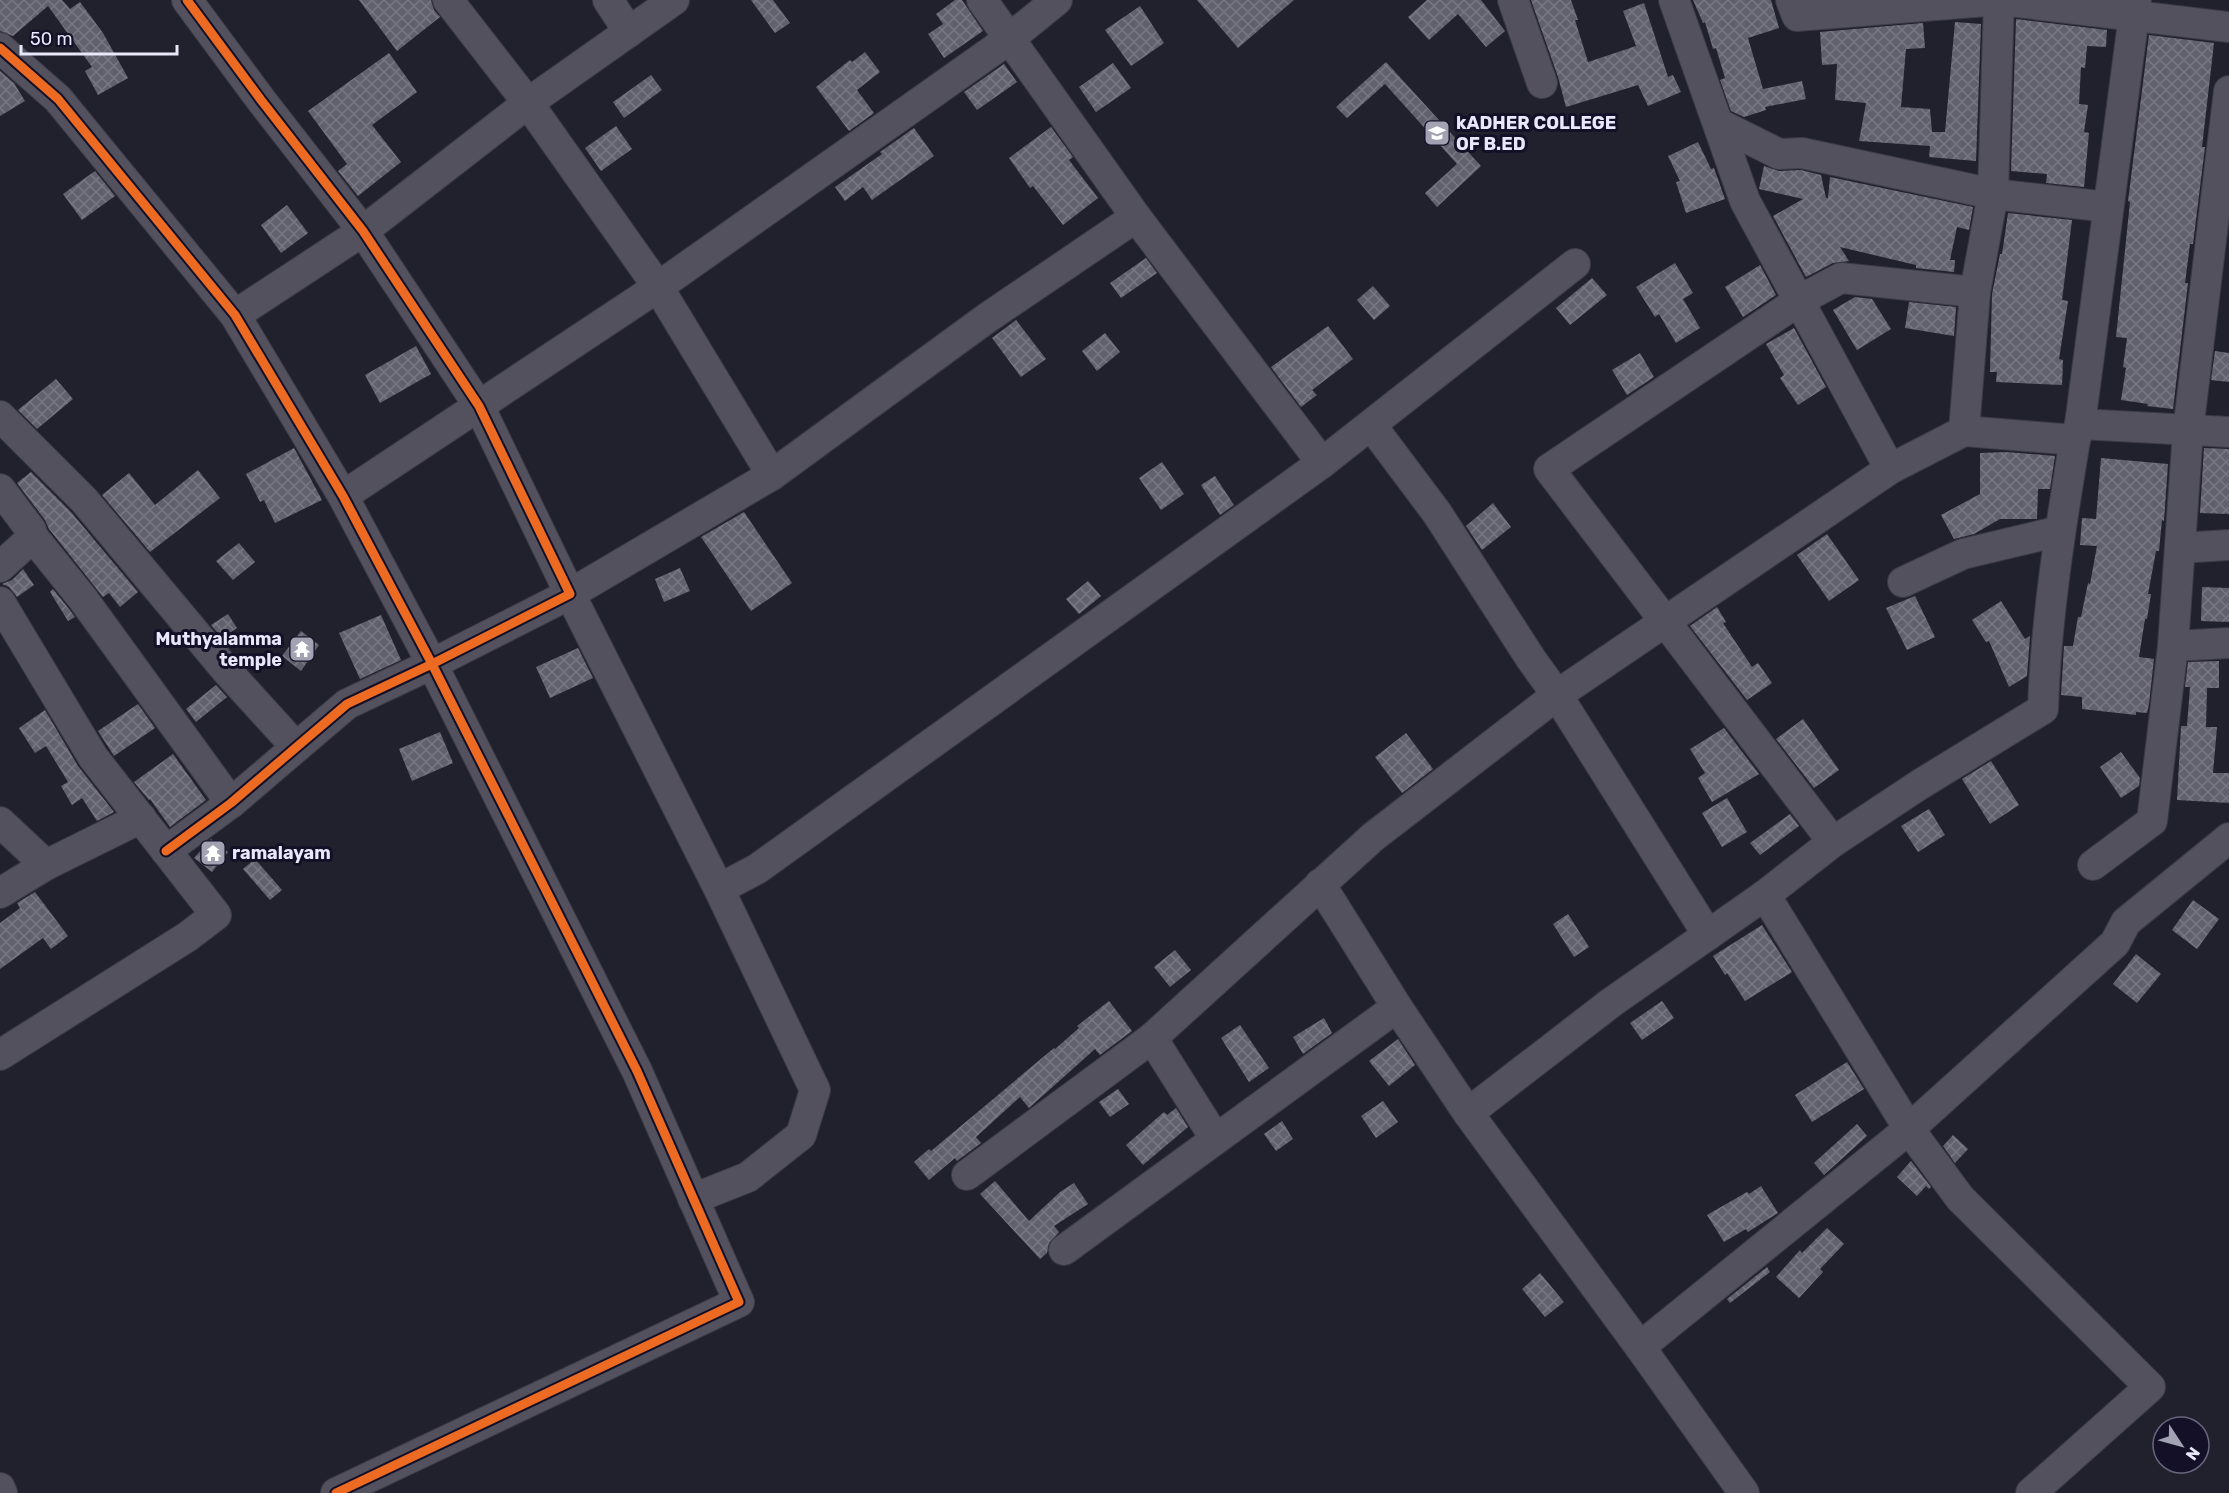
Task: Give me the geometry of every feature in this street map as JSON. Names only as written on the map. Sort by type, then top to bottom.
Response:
[{"type":"street","points":[[187,0],[363,231],[479,406],[570,594],[719,890],[815,1090],[801,1135],[748,1177],[693,1199]]},
{"type":"street","points":[[448,0],[528,103],[658,287],[772,475]]},
{"type":"street","points":[[608,0],[629,32]]},
{"type":"street","points":[[235,315],[363,231],[528,103],[674,0]]},
{"type":"street","points":[[982,0],[1136,217],[1322,463]]},
{"type":"street","points":[[343,496],[658,287],[1009,39],[1057,0]]},
{"type":"street","points":[[1514,0],[1542,83]]},
{"type":"street","points":[[1674,0],[1745,201],[1890,469]]},
{"type":"street","points":[[1791,0],[1797,16],[2000,0],[2135,7],[2229,27]]},
{"type":"street","points":[[1964,430],[1975,292],[1993,194],[2000,0]]},
{"type":"street","points":[[1468,1113],[1612,1002],[1765,895],[1833,842],[2043,710],[2045,650],[2060,531],[2077,432],[2135,7]]},
{"type":"street","points":[[0,48],[58,99],[235,315],[343,496],[432,664],[637,1071],[739,1302],[336,1493]]},
{"type":"street","points":[[2093,865],[2152,821],[2173,646],[2188,431],[2229,91]]},
{"type":"street","points":[[1719,124],[1779,154],[1802,153],[1993,194],[2108,207]]},
{"type":"street","points":[[166,851],[231,803],[347,704],[570,594],[772,475],[987,318],[1136,217]]},
{"type":"street","points":[[719,890],[757,869],[1322,463],[1575,264]]},
{"type":"street","points":[[1833,842],[1549,469],[1800,300],[1840,278],[1975,292]]},
{"type":"street","points":[[0,416],[84,500],[226,670],[296,747]]},
{"type":"street","points":[[1371,425],[1437,513],[1531,659],[1557,695],[1708,934]]},
{"type":"street","points":[[967,1175],[1152,1038],[1373,837],[1557,695],[1890,469],[1964,430],[2229,432]]},
{"type":"street","points":[[0,489],[31,530],[33,537],[83,599],[231,803]]},
{"type":"street","points":[[1903,582],[1963,554],[2060,531]]},
{"type":"street","points":[[0,567],[33,537]]},
{"type":"street","points":[[2180,548],[2229,545]]},
{"type":"street","points":[[0,602],[93,757],[216,915],[187,937],[0,1055]]},
{"type":"street","points":[[2173,646],[2229,643]]},
{"type":"street","points":[[0,893],[46,865],[141,818]]},
{"type":"street","points":[[0,822],[46,865]]},
{"type":"street","points":[[1640,1347],[1910,1129],[2115,943],[2126,922],[2229,838]]},
{"type":"street","points":[[1320,884],[1397,1007],[1468,1113],[1744,1493]]},
{"type":"street","points":[[1765,895],[1910,1129],[1960,1198],[2150,1387],[2031,1493]]},
{"type":"street","points":[[1064,1250],[1397,1007]]},
{"type":"street","points":[[1152,1038],[1215,1138]]},
{"type":"street","points":[[0,1488],[2,1493]]},
{"type":"building","points":[[0,0],[62,0],[70,9],[80,2],[103,33],[128,78],[98,95],[85,71],[92,67],[48,6],[13,36],[0,31]]},
{"type":"building","points":[[359,0],[431,0],[434,10],[440,17],[397,51]]},
{"type":"building","points":[[751,0],[773,0],[790,23],[775,33]]},
{"type":"building","points":[[955,0],[962,0],[983,31],[944,58],[928,34],[943,24],[936,14]]},
{"type":"building","points":[[1197,0],[1294,0],[1238,48]]},
{"type":"building","points":[[1427,0],[1481,0],[1505,31],[1486,47],[1458,14],[1429,40],[1408,17]]},
{"type":"building","points":[[1531,0],[1571,0],[1588,62],[1636,46],[1623,11],[1644,3],[1668,77],[1673,75],[1681,92],[1648,106],[1638,85],[1566,107]]},
{"type":"building","points":[[1693,0],[1771,0],[1779,28],[1748,38],[1763,89],[1802,81],[1806,99],[1765,107],[1766,110],[1744,117],[1731,111],[1720,80],[1725,78],[1716,48],[1713,49],[1705,22],[1703,23]]},
{"type":"building","points":[[1140,6],[1164,43],[1131,66],[1105,30]]},
{"type":"building","points":[[2016,19],[2107,30],[2106,47],[2087,46],[2085,68],[2081,67],[2079,104],[2088,105],[2084,132],[2089,133],[2084,187],[2046,183],[2047,174],[2011,171]]},
{"type":"building","points":[[1955,22],[1981,24],[1976,161],[1929,157],[1930,146],[1859,141],[1866,103],[1835,100],[1837,64],[1822,65],[1820,32],[1923,23],[1925,48],[1906,49],[1901,107],[1930,109],[1932,132],[1945,132]]},
{"type":"building","points":[[2149,35],[2214,43],[2202,147],[2205,147],[2193,244],[2190,244],[2185,283],[2188,283],[2173,409],[2121,400],[2126,368],[2123,367],[2127,338],[2116,337],[2130,202],[2128,201]]},
{"type":"building","points":[[865,52],[880,72],[857,90],[874,113],[849,131],[816,87],[850,60],[852,62]]},
{"type":"building","points":[[389,53],[417,92],[372,125],[401,162],[358,196],[338,171],[347,164],[308,111]]},
{"type":"building","points":[[1386,62],[1481,166],[1437,207],[1425,193],[1457,164],[1385,84],[1347,118],[1336,107]]},
{"type":"building","points":[[1113,63],[1131,88],[1096,112],[1079,87]]},
{"type":"building","points":[[1004,64],[1017,82],[977,110],[964,92]]},
{"type":"building","points":[[0,71],[14,83],[25,101],[0,116]]},
{"type":"building","points":[[651,75],[662,90],[624,118],[613,102]]},
{"type":"building","points":[[616,126],[632,149],[601,171],[585,148]]},
{"type":"building","points":[[1051,127],[1073,157],[1069,160],[1098,198],[1063,225],[1033,186],[1030,188],[1009,158]]},
{"type":"building","points":[[914,128],[934,156],[872,200],[863,187],[845,201],[835,187]]},
{"type":"building","points":[[1698,142],[1711,169],[1714,168],[1725,199],[1686,213],[1676,182],[1680,181],[1668,156]]},
{"type":"building","points":[[1764,166],[1779,171],[1801,170],[1821,175],[1826,198],[1828,198],[1830,177],[1973,207],[1969,230],[1957,227],[1950,260],[1955,260],[1954,272],[1916,268],[1916,265],[1840,247],[1849,261],[1833,263],[1806,277],[1773,216],[1803,199],[1759,189]]},
{"type":"building","points":[[95,171],[115,196],[82,220],[63,194]]},
{"type":"building","points":[[287,205],[308,233],[281,253],[261,225]]},
{"type":"building","points":[[2008,213],[2072,220],[2062,300],[2068,301],[2059,359],[2063,360],[2062,385],[1996,382],[1997,372],[1990,372],[1992,294],[2000,254],[2002,254]]},
{"type":"building","points":[[1146,258],[1157,273],[1121,298],[1110,283]]},
{"type":"building","points":[[1675,263],[1693,293],[1683,299],[1700,328],[1676,343],[1659,314],[1655,317],[1636,287]]},
{"type":"building","points":[[1760,265],[1776,295],[1743,317],[1725,287]]},
{"type":"building","points":[[1592,278],[1607,295],[1570,325],[1556,308]]},
{"type":"building","points":[[1373,286],[1390,306],[1374,320],[1357,300]]},
{"type":"building","points":[[1855,297],[1872,299],[1891,329],[1857,350],[1833,310]]},
{"type":"building","points":[[1909,302],[1956,307],[1954,336],[1905,328]]},
{"type":"building","points":[[1016,320],[1046,359],[1021,377],[992,338]]},
{"type":"building","points":[[1328,326],[1353,359],[1312,390],[1317,395],[1301,407],[1271,367]]},
{"type":"building","points":[[1794,328],[1826,387],[1798,405],[1780,378],[1784,375],[1766,344]]},
{"type":"building","points":[[1105,333],[1120,352],[1097,371],[1082,351]]},
{"type":"building","points":[[416,346],[431,374],[380,403],[365,375]]},
{"type":"building","points":[[2215,351],[2229,353],[2229,382],[2211,380]]},
{"type":"building","points":[[1640,353],[1654,377],[1627,395],[1612,370]]},
{"type":"building","points":[[56,379],[73,399],[37,429],[18,410]]},
{"type":"building","points":[[294,448],[322,500],[275,523],[264,500],[260,502],[246,474]]},
{"type":"building","points":[[2204,448],[2229,449],[2229,514],[2200,513]]},
{"type":"building","points":[[2006,452],[2055,456],[2050,489],[2038,489],[2037,519],[2000,519],[1974,534],[1954,539],[1941,515],[1980,494],[1980,453]]},
{"type":"building","points":[[2101,458],[2168,464],[2164,521],[2162,520],[2159,551],[2156,551],[2148,594],[2151,594],[2139,657],[2154,659],[2149,704],[2147,713],[2136,712],[2136,715],[2082,709],[2082,697],[2061,695],[2064,646],[2073,646],[2078,617],[2081,617],[2088,583],[2090,584],[2097,546],[2080,545],[2082,518],[2096,519]]},
{"type":"building","points":[[1162,462],[1184,494],[1161,510],[1139,478]]},
{"type":"building","points":[[198,470],[220,498],[150,552],[102,495],[129,473],[155,505]]},
{"type":"building","points":[[31,472],[71,512],[138,592],[120,607],[109,593],[103,597],[49,529],[45,520],[17,483]]},
{"type":"building","points":[[1215,476],[1234,505],[1220,515],[1201,485]]},
{"type":"building","points":[[1493,503],[1511,527],[1482,550],[1466,526]]},
{"type":"building","points":[[744,512],[792,583],[751,611],[701,537]]},
{"type":"building","points":[[1827,534],[1859,580],[1829,601],[1797,555]]},
{"type":"building","points":[[239,543],[255,562],[233,580],[216,561]]},
{"type":"building","points":[[680,568],[690,591],[664,602],[655,579]]},
{"type":"building","points":[[23,569],[34,585],[17,597],[9,587],[2,584],[12,580]]},
{"type":"building","points":[[1088,581],[1101,596],[1079,614],[1066,599]]},
{"type":"building","points":[[2202,587],[2229,588],[2229,622],[2201,621]]},
{"type":"building","points":[[53,589],[75,617],[68,621],[50,592]]},
{"type":"building","points":[[1915,596],[1935,637],[1907,650],[1886,608]]},
{"type":"building","points":[[2001,601],[2025,639],[2030,636],[2027,676],[2009,687],[1989,641],[1986,642],[1972,620]]},
{"type":"building","points":[[1717,607],[1726,622],[1723,623],[1752,667],[1758,663],[1772,683],[1747,700],[1690,626]]},
{"type":"building","points":[[228,614],[237,628],[222,638],[211,625]]},
{"type":"building","points":[[381,615],[401,660],[360,679],[339,633]]},
{"type":"building","points":[[301,631],[319,645],[301,671],[282,656]]},
{"type":"building","points":[[578,648],[593,678],[550,698],[536,667]]},
{"type":"building","points":[[2219,661],[2219,688],[2207,688],[2206,727],[2217,727],[2213,773],[2229,773],[2229,803],[2177,800],[2181,726],[2187,726],[2190,687],[2185,687],[2188,662]]},
{"type":"building","points":[[216,685],[227,697],[196,722],[186,709]]},
{"type":"building","points":[[138,704],[155,728],[114,756],[98,731]]},
{"type":"building","points":[[45,710],[78,766],[114,812],[97,821],[82,798],[72,805],[61,786],[68,782],[46,746],[35,753],[19,728]]},
{"type":"building","points":[[1803,719],[1839,770],[1814,788],[1776,739]]},
{"type":"building","points":[[1724,728],[1759,774],[1712,802],[1698,778],[1705,773],[1690,749]]},
{"type":"building","points":[[440,732],[453,763],[412,781],[399,749]]},
{"type":"building","points":[[1406,733],[1433,769],[1402,793],[1375,757]]},
{"type":"building","points":[[2121,752],[2140,778],[2139,786],[2121,798],[2100,767]]},
{"type":"building","points":[[173,754],[206,800],[170,827],[150,799],[134,782]]},
{"type":"building","points":[[1991,761],[2019,805],[1990,824],[1962,779]]},
{"type":"building","points":[[1727,798],[1747,832],[1722,847],[1702,813]]},
{"type":"building","points":[[1929,809],[1945,835],[1918,852],[1901,826]]},
{"type":"building","points":[[1790,814],[1799,826],[1760,855],[1750,843]]},
{"type":"building","points":[[211,839],[228,852],[212,872],[194,858]]},
{"type":"building","points":[[255,859],[282,890],[270,900],[243,869]]},
{"type":"building","points":[[35,892],[68,936],[51,949],[43,938],[0,969],[0,923],[20,908],[17,903]]},
{"type":"building","points":[[2193,900],[2219,919],[2197,949],[2172,930]]},
{"type":"building","points":[[1568,914],[1589,947],[1574,957],[1553,924]]},
{"type":"building","points":[[1762,925],[1792,972],[1745,1001],[1713,956]]},
{"type":"building","points":[[1175,950],[1191,970],[1170,987],[1154,967]]},
{"type":"building","points":[[2136,954],[2161,974],[2137,1003],[2113,984]]},
{"type":"building","points":[[1109,1001],[1132,1031],[1100,1055],[1095,1049],[1029,1108],[1020,1097],[976,1137],[981,1143],[957,1161],[955,1158],[929,1180],[914,1162],[929,1149],[931,1151],[1055,1049],[1079,1028],[1077,1026]]},
{"type":"building","points":[[1662,1001],[1674,1018],[1642,1040],[1630,1023]]},
{"type":"building","points":[[1324,1018],[1332,1033],[1303,1054],[1293,1037]]},
{"type":"building","points":[[1240,1025],[1269,1068],[1249,1082],[1221,1038]]},
{"type":"building","points":[[1398,1039],[1415,1065],[1389,1086],[1369,1061]]},
{"type":"building","points":[[1847,1062],[1864,1089],[1812,1122],[1795,1095]]},
{"type":"building","points":[[1118,1089],[1129,1104],[1110,1117],[1099,1102]]},
{"type":"building","points":[[1383,1101],[1398,1122],[1376,1138],[1361,1116]]},
{"type":"building","points":[[1176,1108],[1188,1127],[1143,1165],[1126,1145],[1164,1112],[1167,1115]]},
{"type":"building","points":[[1282,1121],[1293,1139],[1276,1151],[1264,1134]]},
{"type":"building","points":[[1857,1124],[1867,1136],[1824,1175],[1814,1163]]},
{"type":"building","points":[[1953,1135],[1968,1149],[1955,1163],[1943,1146]]},
{"type":"building","points":[[1911,1161],[1931,1187],[1929,1189],[1926,1186],[1917,1196],[1897,1177]]},
{"type":"building","points":[[995,1181],[1029,1221],[1060,1192],[1074,1183],[1088,1204],[1054,1226],[1059,1232],[1049,1243],[1047,1253],[1040,1259],[980,1194]]},
{"type":"building","points":[[1761,1186],[1778,1213],[1748,1232],[1746,1229],[1724,1242],[1707,1215]]},
{"type":"building","points":[[1827,1228],[1844,1244],[1820,1269],[1823,1272],[1799,1298],[1776,1277],[1800,1250],[1802,1253]]},
{"type":"building","points":[[1767,1267],[1770,1272],[1730,1303],[1727,1299]]},
{"type":"building","points":[[1540,1273],[1564,1302],[1545,1317],[1522,1289]]},
{"type":"cycle path","points":[[0,48],[58,99],[235,315],[343,496],[432,664],[570,594],[479,406],[363,231],[187,0]]},
{"type":"cycle path","points":[[166,851],[231,803],[347,704],[432,664],[637,1071],[739,1302],[336,1493]]},
{"type":"place","name":"kADHER COLLEGE OF B.ED","points":[[1437,133]]},
{"type":"place","name":"Muthyalamma temple","points":[[302,649]]},
{"type":"place","name":"ramalayam","points":[[213,853]]}]
